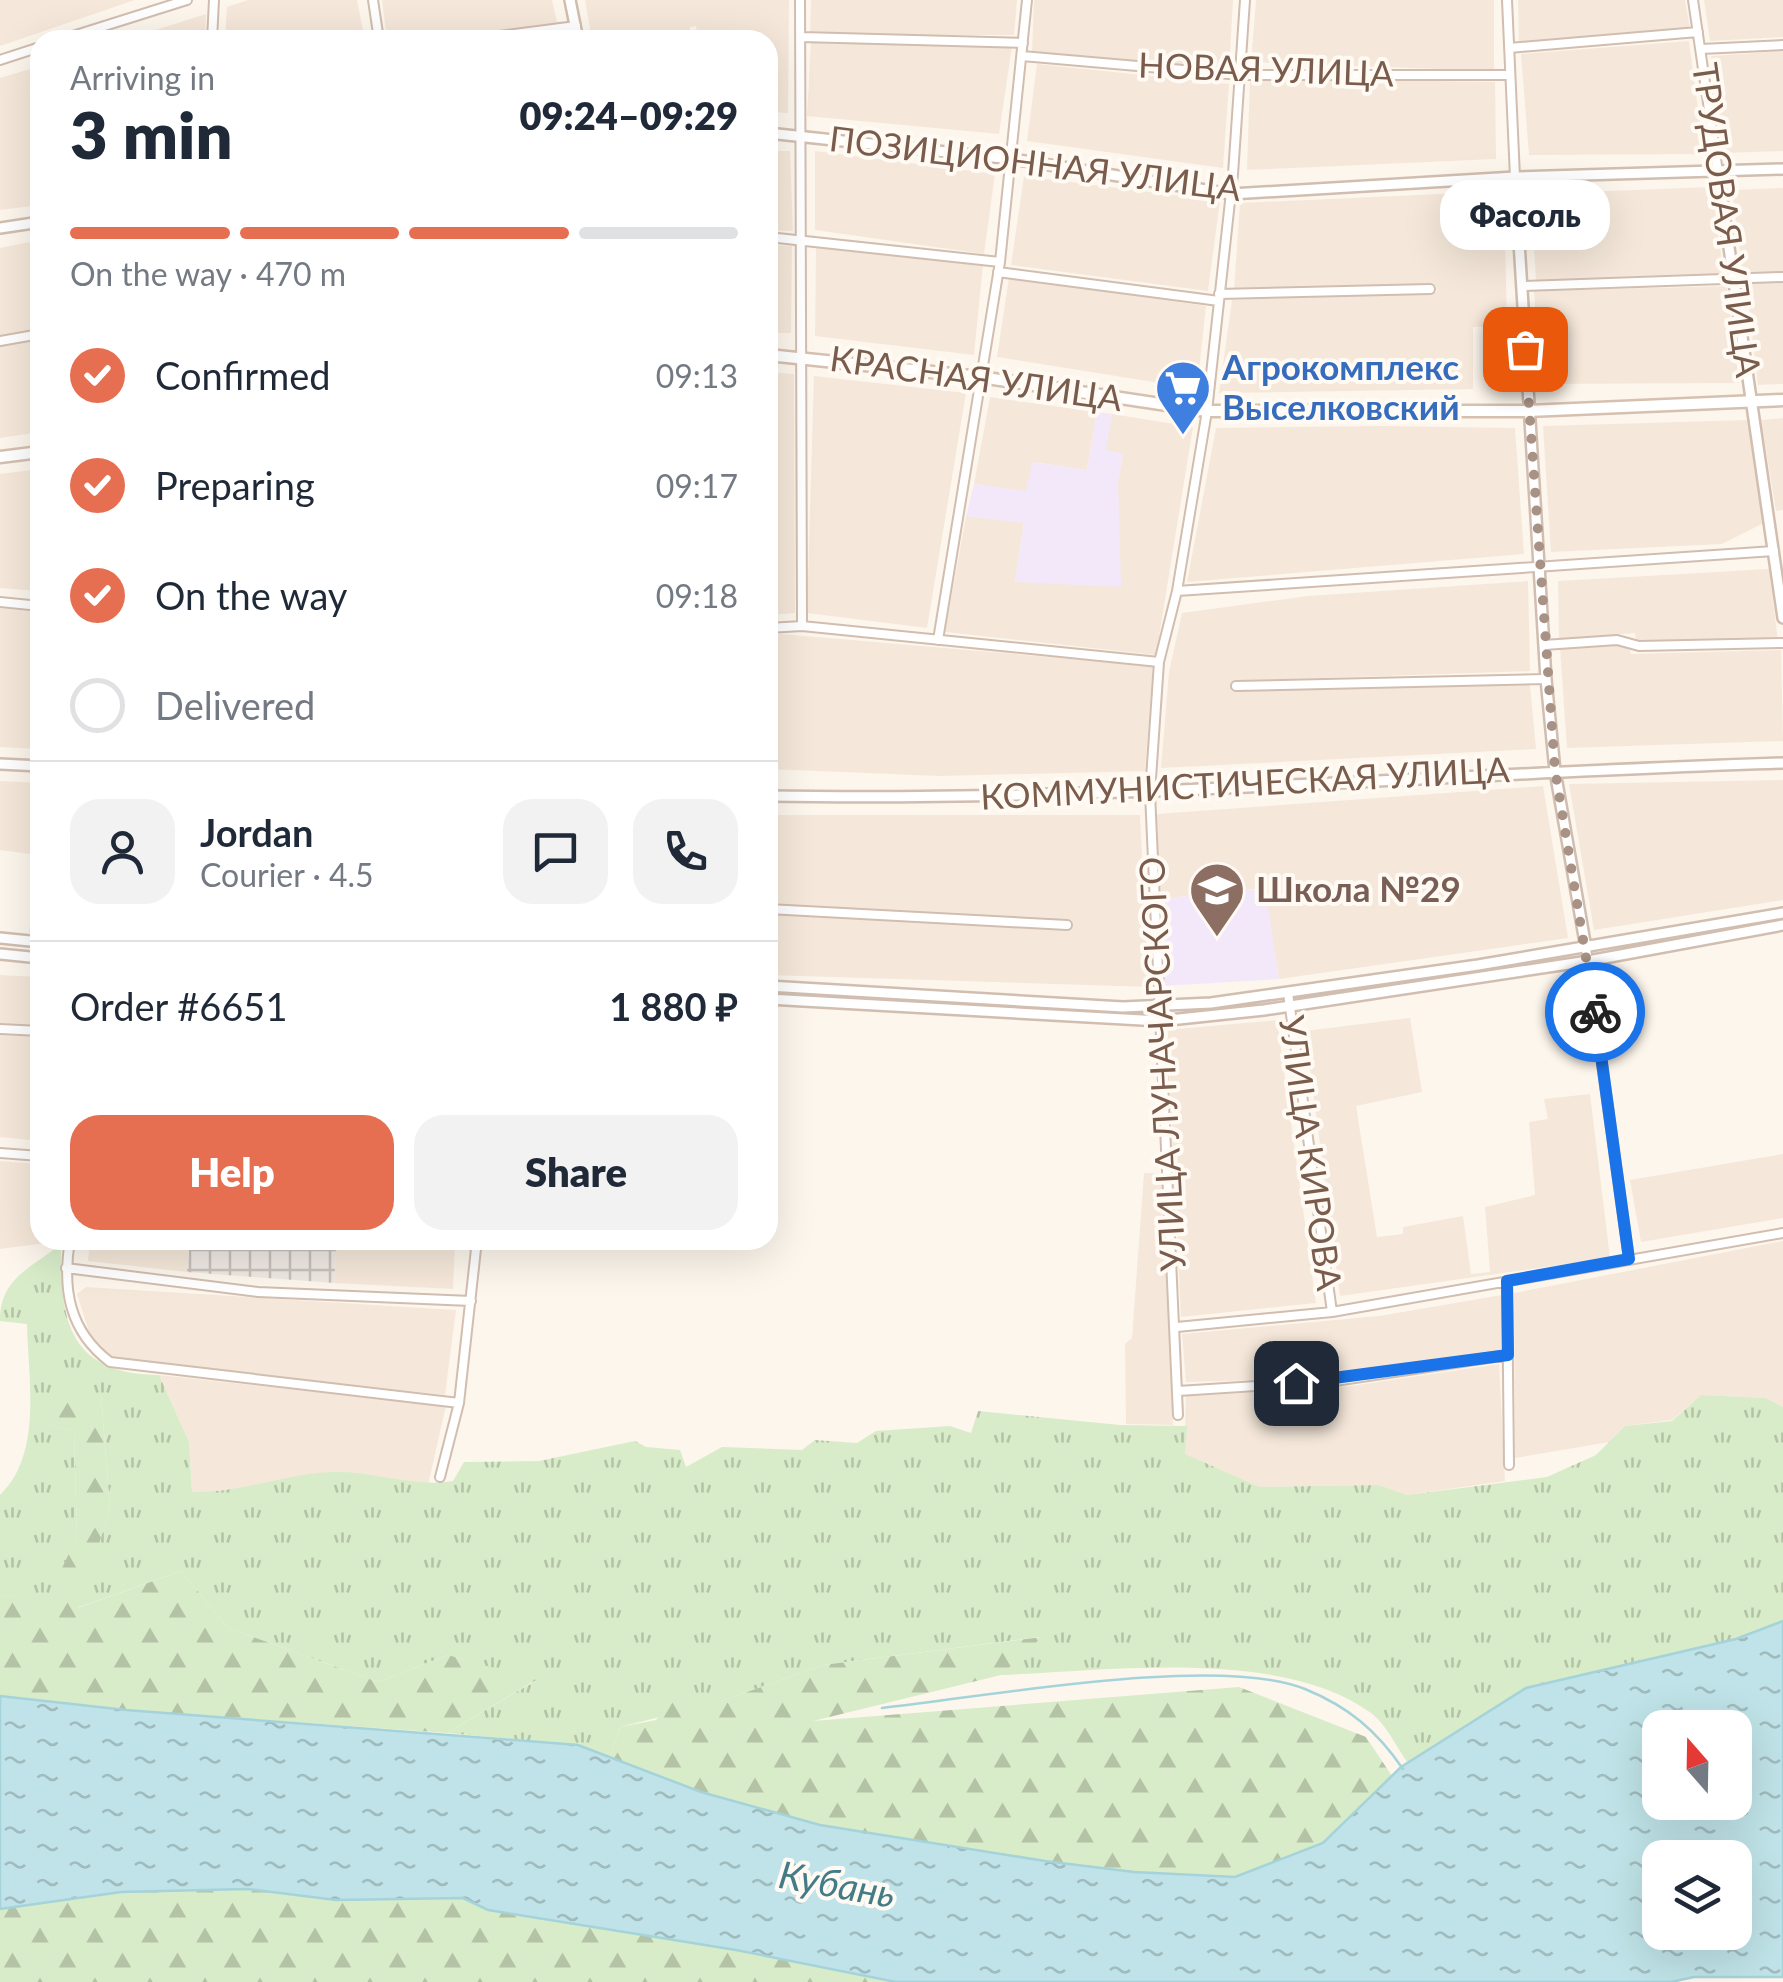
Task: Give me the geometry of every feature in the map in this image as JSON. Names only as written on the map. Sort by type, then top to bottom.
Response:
[{"type":"main road","name":"КРАСНАЯ УЛИЦА","points":[[778,355],[980,377],[1207,411],[1528,411],[1783,400]]},
{"type":"main road","points":[[0,457],[30,453]]},
{"type":"street","points":[[92,30],[188,0]]},
{"type":"street","points":[[212,30],[214,0]]},
{"type":"street","points":[[373,0],[378,30]]},
{"type":"street","points":[[570,0],[577,30]]},
{"type":"street","points":[[800,0],[798,356],[802,626]]},
{"type":"street","points":[[938,640],[999,267],[1027,0]]},
{"type":"street","name":"УЛИЦА ЛУНАЧАРСКОГО","points":[[1178,1415],[1150,793],[1159,662],[1176,592],[1207,411],[1231,194],[1245,0]]},
{"type":"street","points":[[1507,0],[1546,679],[1555,770],[1588,961],[1629,1259]]},
{"type":"street","name":"ТРУДОВАЯ УЛИЦА","points":[[1694,0],[1752,401],[1777,524],[1774,551],[1783,618]]},
{"type":"street","points":[[545,30],[576,26]]},
{"type":"street","points":[[1509,48],[1698,32]]},
{"type":"street","points":[[801,37],[1024,42]]},
{"type":"street","points":[[1701,49],[1783,45]]},
{"type":"street","points":[[0,60],[30,50]]},
{"type":"street","name":"НОВАЯ УЛИЦА","points":[[1022,56],[1241,75],[1510,76]]},
{"type":"street","name":"ПОЗИЦИОННАЯ УЛИЦА","points":[[778,134],[1012,159],[1231,194],[1515,176],[1783,169]]},
{"type":"street","points":[[0,228],[30,224]]},
{"type":"street","points":[[778,238],[1219,298],[1430,288]]},
{"type":"street","points":[[1522,286],[1783,278]]},
{"type":"street","points":[[0,341],[30,336]]},
{"type":"street","points":[[1176,592],[1774,551]]},
{"type":"street","points":[[0,602],[30,605]]},
{"type":"street","points":[[778,627],[802,626],[1159,662]]},
{"type":"street","points":[[1544,645],[1616,640],[1640,646],[1783,643]]},
{"type":"street","points":[[1236,686],[1546,679]]},
{"type":"street","name":"КОММУНИСТИЧЕСКАЯ УЛИЦА","points":[[778,796],[1150,793],[1555,770],[1783,763]]},
{"type":"street","points":[[0,764],[30,766]]},
{"type":"street","points":[[778,910],[1066,924]]},
{"type":"street","points":[[778,987],[1160,1006],[1288,993],[1586,948],[1783,913]]},
{"type":"street","points":[[778,1000],[1160,1020],[1290,1006],[1588,961],[1783,926]]},
{"type":"street","points":[[0,938],[30,941]]},
{"type":"street","points":[[0,954],[30,957]]},
{"type":"street","name":"УЛИЦА КИРОВА","points":[[1288,993],[1332,1312]]},
{"type":"street","points":[[0,1029],[30,1030]]},
{"type":"street","points":[[0,1152],[30,1155]]},
{"type":"street","points":[[1176,1327],[1332,1312],[1783,1233]]},
{"type":"street","points":[[69,1250],[68,1302],[86,1344],[110,1362],[459,1403]]},
{"type":"street","points":[[440,1477],[459,1403],[476,1250]]},
{"type":"street","points":[[66,1268],[258,1292],[471,1300]]},
{"type":"street","points":[[1507,1281],[1509,1465]]},
{"type":"street","points":[[1178,1391],[1335,1381],[1508,1355]]},
{"type":"shaded area","points":[[0,0],[135,0],[47,30],[30,30],[30,36],[0,46]]},
{"type":"shaded area","points":[[248,0],[357,0],[363,30],[226,30],[227,7]]},
{"type":"shaded area","points":[[382,0],[552,0],[559,30],[386,30]]},
{"type":"shaded area","points":[[585,0],[789,0],[788,113],[778,112],[778,30],[697,30],[696,26],[690,30],[590,30]]},
{"type":"shaded area","points":[[811,0],[1017,0],[1014,35],[810,35]]},
{"type":"shaded area","points":[[1034,0],[1233,0],[1229,71],[1032,51]]},
{"type":"shaded area","points":[[1256,0],[1494,0],[1494,71],[1251,62]]},
{"type":"shaded area","points":[[1518,0],[1685,0],[1690,29],[1519,45]]},
{"type":"shaded area","points":[[1704,0],[1783,0],[1783,37],[1710,41]]},
{"type":"shaded area","points":[[206,14],[205,30],[156,30]]},
{"type":"shaded area","points":[[811,41],[1012,46],[999,134],[807,116]]},
{"type":"shaded area","points":[[1689,41],[1704,154],[1529,155],[1521,54]]},
{"type":"shaded area","points":[[1783,51],[1783,151],[1724,153],[1711,56]]},
{"type":"shaded area","points":[[1037,64],[1229,84],[1223,168],[1027,141]]},
{"type":"shaded area","points":[[30,69],[30,206],[0,210],[0,78]]},
{"type":"shaded area","points":[[1250,78],[1495,82],[1496,159],[1247,170]]},
{"type":"shaded area","points":[[778,151],[790,151],[793,231],[778,230]]},
{"type":"shaded area","points":[[815,151],[995,174],[984,254],[815,230]]},
{"type":"shaded area","points":[[1024,176],[1220,201],[1208,291],[1011,265]]},
{"type":"shaded area","points":[[1712,187],[1724,277],[1536,281],[1531,194]]},
{"type":"shaded area","points":[[1783,188],[1783,274],[1743,276],[1732,190]]},
{"type":"shaded area","points":[[1504,191],[1507,326],[1473,327],[1473,389],[1219,393],[1232,300],[1437,292],[1436,286],[1234,291],[1240,203]]},
{"type":"shaded area","points":[[30,242],[30,331],[0,336],[0,248]]},
{"type":"shaded area","points":[[778,245],[792,246],[791,333],[778,333]]},
{"type":"shaded area","points":[[816,245],[983,265],[974,355],[815,336]]},
{"type":"shaded area","points":[[1009,277],[1206,306],[1197,389],[997,357]]},
{"type":"shaded area","points":[[1746,283],[1783,283],[1783,384],[1758,385]]},
{"type":"shaded area","points":[[1727,286],[1739,383],[1541,384],[1534,291]]},
{"type":"shaded area","points":[[30,340],[30,434],[0,438],[0,346]]},
{"type":"shaded area","points":[[778,373],[794,374],[795,613],[778,614]]},
{"type":"shaded area","points":[[814,376],[966,393],[927,628],[807,613]]},
{"type":"shaded area","points":[[990,397],[1097,412],[1087,470],[1033,462],[1026,492],[974,484]]},
{"type":"shaded area","points":[[1097,412],[1112,414],[1106,450],[1123,454],[1118,480],[1121,587],[1015,582],[1024,523],[966,516],[974,484],[1026,491],[1032,462],[1087,470]]},
{"type":"shaded area","points":[[1112,414],[1193,427],[1156,655],[945,632],[966,516],[1024,522],[1015,582],[1118,480],[1123,455],[1105,451]]},
{"type":"shaded area","points":[[1783,418],[1783,510],[1776,511],[1761,420]]},
{"type":"shaded area","points":[[1747,420],[1764,523],[1722,544],[1551,552],[1543,426]]},
{"type":"shaded area","points":[[1216,428],[1515,428],[1524,554],[1187,582]]},
{"type":"shaded area","points":[[30,470],[30,590],[0,588],[0,474]]},
{"type":"shaded area","points":[[1769,569],[1778,641],[1637,644],[1635,633],[1559,639],[1558,581]]},
{"type":"shaded area","points":[[1528,581],[1530,671],[1233,681],[1231,691],[1530,685],[1536,749],[1161,768],[1169,672],[1182,613],[1308,596]]},
{"type":"shaded area","points":[[0,608],[30,611],[30,748],[0,747]]},
{"type":"shaded area","points":[[778,634],[1153,666],[1145,771],[940,776],[778,769]]},
{"type":"shaded area","points":[[1618,644],[1630,648],[1631,654],[1781,650],[1783,741],[1567,748],[1560,648]]},
{"type":"shaded area","points":[[1783,780],[1783,900],[1594,930],[1569,784]]},
{"type":"shaded area","points":[[0,781],[30,782],[30,854],[0,850]]},
{"type":"shaded area","points":[[1543,786],[1568,938],[1279,979],[1264,888],[1159,899],[1157,814]]},
{"type":"shaded area","points":[[778,815],[1140,815],[1149,987],[778,975],[778,914],[1070,928],[1071,920],[778,905]]},
{"type":"shaded area","name":"Школа №29","points":[[1265,888],[1279,979],[1163,986],[1159,899]]},
{"type":"shaded area","points":[[0,975],[30,976],[30,1026],[0,1025]]},
{"type":"shaded area","points":[[1410,1018],[1422,1092],[1356,1106],[1377,1237],[1403,1234],[1403,1227],[1463,1216],[1471,1274],[1490,1272],[1485,1207],[1535,1195],[1529,1122],[1548,1119],[1544,1099],[1590,1094],[1610,1258],[1340,1296],[1305,1031]]},
{"type":"shaded area","points":[[1277,1020],[1316,1303],[1181,1317],[1167,1030]]},
{"type":"shaded area","points":[[0,1035],[30,1036],[30,1140],[0,1137]]},
{"type":"shaded area","points":[[1783,1154],[1783,1218],[1641,1242],[1630,1180]]},
{"type":"shaded area","points":[[0,1161],[30,1163],[30,1245],[0,1249]]},
{"type":"shaded area","points":[[1144,1173],[1164,1173],[1173,1425],[1126,1424],[1125,1344],[1132,1338]]},
{"type":"shaded area","points":[[1783,1241],[1783,1407],[1766,1398],[1701,1395],[1672,1420],[1625,1426],[1609,1442],[1515,1458],[1514,1293]]},
{"type":"shaded area","points":[[89,1250],[189,1250],[187,1272],[88,1261]]},
{"type":"shaded area","points":[[189,1250],[336,1250],[334,1283],[187,1272]]},
{"type":"shaded area","points":[[336,1250],[455,1250],[453,1289],[334,1283]]},
{"type":"shaded area","points":[[86,1287],[456,1310],[445,1395],[113,1358],[90,1335],[77,1294]]},
{"type":"shaded area","points":[[1502,1295],[1503,1350],[1336,1378],[1186,1382],[1182,1334],[1379,1316]]},
{"type":"shaded area","points":[[1499,1364],[1505,1481],[1407,1495],[1379,1485],[1260,1487],[1184,1454],[1186,1396],[1337,1388]]},
{"type":"shaded area","points":[[159,1375],[446,1406],[428,1485],[331,1472],[231,1493],[192,1492],[189,1442]]},
{"type":"green space","points":[[53,1250],[61,1250],[63,1296],[76,1338],[105,1365],[159,1375],[189,1442],[192,1492],[229,1490],[330,1472],[437,1483],[453,1481],[464,1462],[539,1461],[635,1441],[646,1447],[680,1450],[686,1467],[722,1447],[802,1450],[815,1440],[857,1443],[876,1431],[950,1426],[971,1433],[978,1411],[1120,1425],[1187,1426],[1185,1454],[1260,1487],[1379,1485],[1407,1495],[1547,1477],[1596,1455],[1625,1426],[1672,1421],[1701,1395],[1766,1398],[1783,1407],[1783,1621],[1736,1639],[1526,1688],[1408,1763],[1371,1713],[1334,1692],[1290,1679],[1192,1668],[1001,1675],[1040,1637],[823,1665],[719,1702],[620,1727],[610,1757],[578,1745],[447,1733],[535,1681],[448,1655],[378,1682],[228,1628],[181,1571],[77,1608],[110,1510],[101,1395],[48,1425],[74,1431],[77,1537],[48,1598],[0,1595],[0,1495],[14,1478],[22,1459],[30,1414],[27,1324],[0,1321],[5,1294],[19,1276]]},
{"type":"green space","points":[[101,1395],[110,1510],[78,1608],[181,1571],[228,1628],[378,1682],[448,1655],[536,1680],[447,1733],[126,1710],[0,1696],[0,1595],[48,1597],[77,1537],[74,1431],[47,1425],[58,1405]]},
{"type":"green space","points":[[1042,1637],[1001,1675],[813,1721],[1239,1687],[1366,1737],[1392,1776],[1324,1843],[1235,1877],[1134,1872],[1045,1861],[820,1825],[701,1792],[610,1757],[620,1727],[656,1720],[681,1689],[719,1702],[823,1665]]},
{"type":"green space","points":[[247,1889],[336,1900],[463,1898],[488,1910],[736,1950],[896,1982],[0,1982],[0,1909],[121,1892]]},
{"type":"water","name":"Кубань","points":[[1783,1621],[1783,1977],[1694,1977],[1671,1982],[896,1982],[736,1950],[488,1910],[463,1898],[336,1900],[247,1889],[121,1892],[0,1909],[0,1696],[126,1710],[578,1745],[701,1792],[820,1825],[1045,1861],[1134,1872],[1235,1877],[1323,1843],[1401,1767],[1526,1688],[1736,1639]]},
{"type":"waterway","points":[[882,1708],[1099,1681],[1217,1676],[1266,1679],[1305,1689],[1348,1712],[1383,1743],[1403,1769]]},
{"type":"way so far","points":[[1525,349],[1555,770],[1595,1012]]},
{"type":"place","name":"Фасоль","points":[[1525,349]]},
{"type":"place","name":"Агрокомплекс Выселковский","points":[[1183,437]]},
{"type":"place","name":"Школа №29","points":[[1217,939]]},
{"type":"route","points":[[1296,1383],[1335,1381],[1508,1355],[1507,1281],[1629,1259],[1595,1012]]}]
